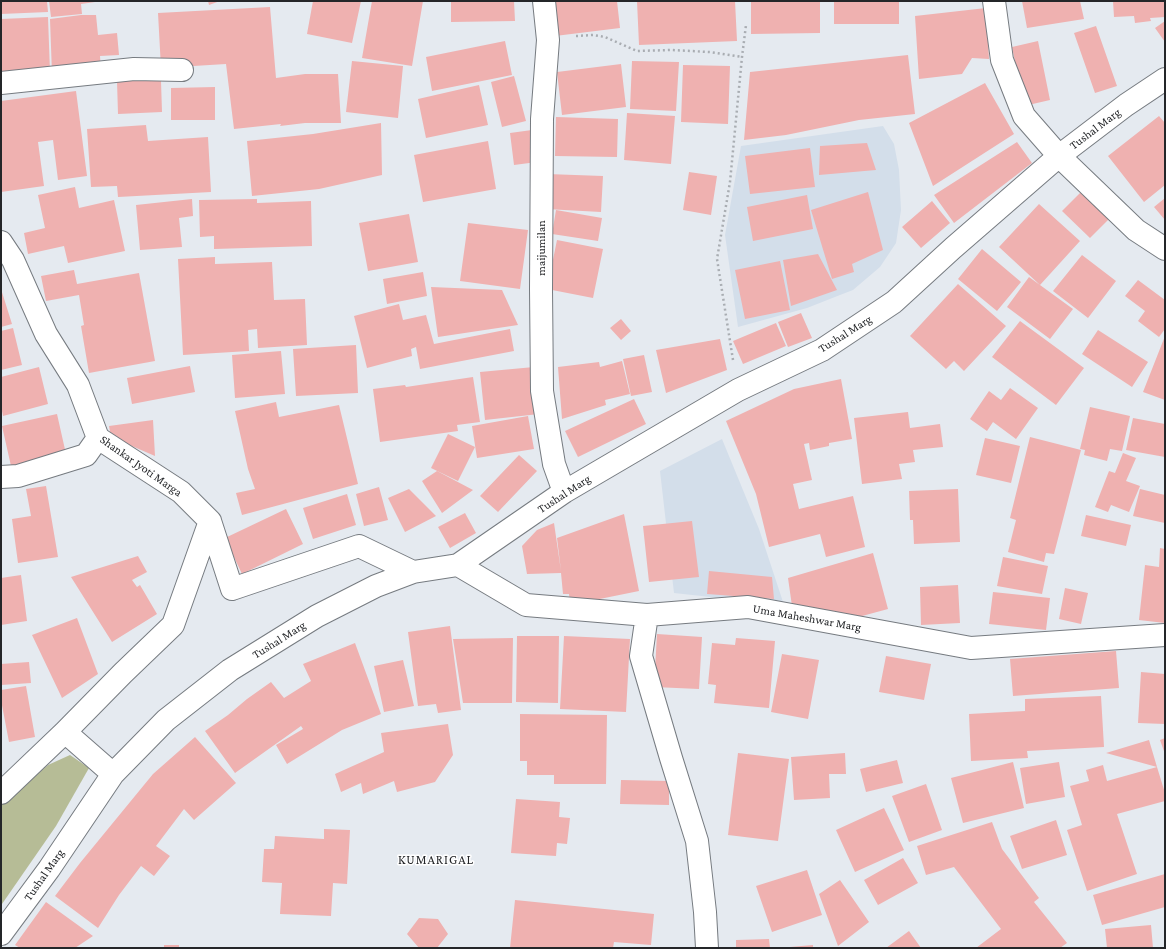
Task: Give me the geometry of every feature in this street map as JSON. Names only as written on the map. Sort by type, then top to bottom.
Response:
[{"type":"street","name":"maijumilan","points":[[544,1],[548,40],[542,119],[542,391],[554,464],[564,492]]},
{"type":"street","points":[[994,1],[1002,60],[1024,116],[1059,156],[1136,230],[1165,249]]},
{"type":"street","points":[[1,83],[134,69],[182,70]]},
{"type":"street","name":"Tushal Marg","points":[[1,934],[49,869],[113,774],[166,720],[230,670],[317,616],[376,586],[413,572],[458,565],[564,492],[738,390],[822,350],[894,302],[953,248],[1059,156],[1165,79]]},
{"type":"street","name":"Shankar Jyoti Marga","points":[[1,242],[7,261],[46,334],[78,385],[98,438],[181,492],[210,521]]},
{"type":"street","points":[[1,477],[18,476],[86,455],[98,438]]},
{"type":"street","points":[[210,521],[232,589],[359,546],[413,572]]},
{"type":"street","points":[[1,792],[65,732],[123,673],[173,626],[210,521]]},
{"type":"street","name":"Uma Maheshwar Marg","points":[[458,565],[526,605],[647,615],[748,607],[971,648],[1165,635]]},
{"type":"street","points":[[647,615],[641,656],[697,841],[705,912],[707,948]]},
{"type":"street","points":[[65,732],[113,774]]},
{"type":"path","points":[[738,390],[717,259],[730,182],[746,25]]},
{"type":"path","points":[[548,40],[570,36],[593,35],[605,37],[637,51],[671,50],[710,52],[742,57]]},
{"type":"shaded area","points":[[883,126],[894,144],[899,170],[901,210],[896,243],[880,267],[853,290],[807,308],[738,327],[725,235],[741,146]]},
{"type":"shaded area","points":[[722,439],[759,529],[784,605],[674,593],[660,471]]},
{"type":"green space","points":[[70,755],[89,768],[56,826],[2,904],[1,805],[48,765]]},
{"type":"building","points":[[1,1],[47,1],[48,12],[1,14]]},
{"type":"building","points":[[49,1],[95,2],[81,4],[82,14],[51,17]]},
{"type":"building","points":[[208,1],[220,1],[209,5]]},
{"type":"building","points":[[313,1],[361,1],[352,43],[307,34]]},
{"type":"building","points":[[372,1],[423,1],[412,66],[362,58]]},
{"type":"building","points":[[451,1],[514,1],[515,21],[451,22]]},
{"type":"building","points":[[551,1],[617,1],[620,28],[555,36]]},
{"type":"building","points":[[637,1],[735,1],[737,41],[639,45]]},
{"type":"building","points":[[751,1],[820,1],[820,33],[751,34]]},
{"type":"building","points":[[834,1],[899,1],[899,24],[834,24]]},
{"type":"building","points":[[1022,1],[1080,1],[1084,19],[1027,28]]},
{"type":"building","points":[[1113,1],[1165,1],[1165,17],[1150,18],[1151,21],[1135,23],[1134,16],[1114,17]]},
{"type":"building","points":[[270,7],[276,78],[305,74],[338,74],[341,123],[305,123],[280,126],[281,124],[234,129],[226,64],[161,68],[158,13]]},
{"type":"building","points":[[986,8],[989,59],[972,58],[962,74],[919,79],[915,16]]},
{"type":"building","points":[[81,15],[96,15],[98,35],[117,33],[119,55],[100,56],[101,70],[52,74],[50,19]]},
{"type":"building","points":[[48,17],[50,72],[1,75],[1,19]]},
{"type":"building","points":[[1165,21],[1165,42],[1155,28]]},
{"type":"building","points":[[1096,26],[1117,86],[1095,93],[1074,33]]},
{"type":"building","points":[[505,41],[512,75],[432,91],[426,57]]},
{"type":"building","points":[[1038,41],[1050,100],[1024,106],[1012,47]]},
{"type":"building","points":[[908,55],[915,114],[859,120],[786,135],[744,140],[750,72]]},
{"type":"building","points":[[352,61],[403,66],[398,118],[346,112]]},
{"type":"building","points":[[632,61],[679,62],[676,111],[630,109]]},
{"type":"building","points":[[621,64],[626,107],[562,115],[557,72]]},
{"type":"building","points":[[683,65],[730,66],[728,124],[681,122]]},
{"type":"building","points":[[514,76],[526,121],[502,127],[491,82]]},
{"type":"building","points":[[117,81],[161,81],[162,112],[118,114]]},
{"type":"building","points":[[985,83],[1014,134],[933,186],[909,123]]},
{"type":"building","points":[[479,85],[488,125],[426,138],[418,99]]},
{"type":"building","points":[[215,87],[215,120],[171,120],[171,88]]},
{"type":"building","points":[[76,91],[87,176],[58,180],[53,140],[38,142],[44,186],[1,192],[1,101]]},
{"type":"building","points":[[627,113],[675,116],[671,164],[624,160]]},
{"type":"building","points":[[1159,116],[1165,123],[1165,185],[1144,202],[1108,156]]},
{"type":"building","points":[[556,117],[618,119],[617,157],[555,156]]},
{"type":"building","points":[[381,123],[382,175],[319,189],[252,196],[247,141],[313,134]]},
{"type":"building","points":[[146,125],[148,141],[208,137],[211,192],[118,197],[117,186],[91,187],[87,129]]},
{"type":"building","points":[[532,130],[537,162],[514,165],[510,133]]},
{"type":"building","points":[[488,141],[496,189],[423,202],[414,155]]},
{"type":"building","points":[[1017,142],[1032,163],[954,223],[934,195]]},
{"type":"building","points":[[867,143],[876,170],[819,175],[820,146]]},
{"type":"building","points":[[810,148],[815,187],[750,194],[745,156]]},
{"type":"building","points":[[689,172],[717,176],[711,215],[683,210]]},
{"type":"building","points":[[547,174],[603,176],[601,212],[546,209]]},
{"type":"building","points":[[75,187],[79,208],[114,200],[125,251],[68,263],[64,246],[28,254],[24,233],[45,228],[38,195]]},
{"type":"building","points":[[1085,188],[1113,215],[1090,238],[1062,211]]},
{"type":"building","points":[[868,192],[883,250],[852,264],[854,272],[832,279],[811,210]]},
{"type":"building","points":[[807,195],[813,229],[753,241],[747,207]]},
{"type":"building","points":[[1165,198],[1165,220],[1154,207]]},
{"type":"building","points":[[192,199],[193,216],[179,218],[182,247],[140,250],[136,205]]},
{"type":"building","points":[[257,199],[257,203],[311,201],[312,246],[214,249],[214,236],[200,237],[199,200]]},
{"type":"building","points":[[932,201],[950,223],[921,248],[902,227]]},
{"type":"building","points":[[1039,204],[1080,241],[1040,285],[999,247]]},
{"type":"building","points":[[556,210],[602,218],[598,241],[552,234]]},
{"type":"building","points":[[409,214],[418,262],[368,271],[359,223]]},
{"type":"building","points":[[468,223],[528,230],[520,289],[460,281]]},
{"type":"building","points":[[557,240],[603,249],[593,298],[547,289]]},
{"type":"building","points":[[982,249],[1021,282],[997,311],[958,279]]},
{"type":"building","points":[[818,254],[837,290],[791,306],[783,260]]},
{"type":"building","points":[[1082,255],[1116,281],[1088,318],[1053,291]]},
{"type":"building","points":[[215,257],[215,264],[272,262],[274,300],[305,299],[307,345],[258,348],[257,329],[248,330],[249,351],[183,355],[178,259]]},
{"type":"building","points":[[780,261],[790,310],[745,319],[735,270]]},
{"type":"building","points":[[74,270],[77,284],[139,273],[155,361],[89,373],[81,326],[84,325],[79,295],[46,301],[41,276]]},
{"type":"building","points":[[423,272],[427,296],[387,304],[383,279]]},
{"type":"building","points":[[1029,277],[1073,309],[1050,339],[1007,307]]},
{"type":"building","points":[[1138,280],[1165,300],[1165,329],[1159,337],[1138,321],[1145,311],[1125,296]]},
{"type":"building","points":[[958,284],[1006,326],[964,371],[954,361],[946,369],[910,336]]},
{"type":"building","points":[[431,287],[502,290],[518,325],[438,337]]},
{"type":"building","points":[[1,289],[12,324],[1,327]]},
{"type":"building","points":[[399,304],[403,320],[426,315],[434,344],[510,329],[514,351],[420,369],[416,347],[411,349],[412,356],[367,368],[354,316]]},
{"type":"building","points":[[801,313],[812,338],[788,347],[778,322]]},
{"type":"building","points":[[621,319],[631,331],[621,340],[610,328]]},
{"type":"building","points":[[1020,321],[1084,368],[1056,405],[992,357]]},
{"type":"building","points":[[776,323],[786,346],[743,364],[733,341]]},
{"type":"building","points":[[13,328],[22,365],[1,370],[1,331]]},
{"type":"building","points":[[1098,330],[1148,362],[1132,387],[1082,354]]},
{"type":"building","points":[[1165,336],[1165,400],[1143,392]]},
{"type":"building","points":[[720,339],[727,370],[666,393],[656,350]]},
{"type":"building","points":[[356,345],[358,393],[296,396],[293,349]]},
{"type":"building","points":[[281,351],[285,394],[235,398],[232,355]]},
{"type":"building","points":[[644,355],[652,392],[631,396],[623,359]]},
{"type":"building","points":[[622,361],[630,394],[605,400],[606,405],[562,419],[558,367],[599,362],[600,367]]},
{"type":"building","points":[[190,366],[195,392],[132,404],[127,378]]},
{"type":"building","points":[[39,367],[48,404],[3,416],[1,406],[1,377]]},
{"type":"building","points":[[534,367],[539,414],[485,420],[480,372]]},
{"type":"building","points":[[473,377],[480,422],[457,425],[458,431],[380,442],[373,389],[405,385],[406,387]]},
{"type":"building","points":[[841,379],[852,439],[829,443],[829,446],[810,450],[809,443],[804,444],[812,480],[793,484],[799,509],[853,496],[865,547],[826,557],[820,534],[769,547],[756,494],[726,421],[794,389]]},
{"type":"building","points":[[1010,388],[1038,408],[1016,439],[993,422],[987,431],[970,419],[989,391],[1001,400]]},
{"type":"building","points":[[634,399],[646,424],[578,457],[565,431]]},
{"type":"building","points":[[276,402],[279,417],[339,405],[358,484],[242,515],[236,493],[255,489],[248,469],[235,411]]},
{"type":"building","points":[[1090,407],[1130,416],[1122,451],[1110,449],[1107,461],[1084,455],[1085,450],[1080,449]]},
{"type":"building","points":[[908,412],[910,428],[940,424],[943,447],[913,450],[915,462],[899,464],[902,479],[862,484],[854,418]]},
{"type":"building","points":[[57,414],[66,454],[11,466],[2,426]]},
{"type":"building","points":[[528,416],[534,449],[477,458],[472,426]]},
{"type":"building","points":[[1133,418],[1165,424],[1165,457],[1126,450]]},
{"type":"building","points":[[153,420],[155,456],[111,437],[109,426]]},
{"type":"building","points":[[448,434],[475,447],[458,481],[431,468]]},
{"type":"building","points":[[1030,437],[1081,450],[1054,554],[1046,553],[1044,562],[1008,552],[1016,520],[1010,518]]},
{"type":"building","points":[[985,438],[1020,446],[1011,483],[976,475]]},
{"type":"building","points":[[1123,453],[1136,458],[1126,481],[1140,486],[1129,512],[1111,505],[1108,512],[1095,507],[1109,471],[1115,473]]},
{"type":"building","points":[[519,455],[537,471],[498,512],[480,496]]},
{"type":"building","points":[[437,471],[473,490],[442,513],[422,481]]},
{"type":"building","points":[[46,486],[58,557],[18,563],[12,519],[31,516],[26,489]]},
{"type":"building","points":[[379,487],[388,520],[364,526],[356,494]]},
{"type":"building","points":[[409,489],[436,516],[405,532],[388,498]]},
{"type":"building","points":[[958,489],[960,542],[914,544],[913,520],[910,520],[909,491]]},
{"type":"building","points":[[1140,489],[1165,495],[1165,523],[1133,516]]},
{"type":"building","points":[[347,494],[356,525],[313,539],[303,508]]},
{"type":"building","points":[[286,509],[303,544],[242,574],[225,538]]},
{"type":"building","points":[[465,513],[476,533],[450,548],[438,527]]},
{"type":"building","points":[[624,514],[639,591],[570,605],[569,594],[563,594],[561,573],[527,574],[522,546],[537,530],[554,523],[561,571],[557,538]]},
{"type":"building","points":[[1086,515],[1131,525],[1126,546],[1081,536]]},
{"type":"building","points":[[692,521],[699,577],[649,582],[643,526]]},
{"type":"building","points":[[1160,548],[1165,549],[1165,623],[1139,620],[1145,565],[1159,567]]},
{"type":"building","points":[[873,553],[888,609],[851,619],[793,613],[788,578]]},
{"type":"building","points":[[138,556],[147,572],[132,580],[137,587],[140,585],[157,614],[112,642],[71,577]]},
{"type":"building","points":[[1003,557],[1048,566],[1042,594],[997,586]]},
{"type":"building","points":[[709,571],[772,577],[774,599],[707,594]]},
{"type":"building","points":[[21,575],[27,621],[1,625],[1,578]]},
{"type":"building","points":[[958,585],[960,623],[921,625],[920,587]]},
{"type":"building","points":[[1065,588],[1088,593],[1081,624],[1059,619]]},
{"type":"building","points":[[993,592],[1050,598],[1046,630],[989,624]]},
{"type":"building","points":[[77,618],[98,674],[62,698],[32,635]]},
{"type":"building","points":[[450,626],[461,710],[438,713],[436,704],[418,706],[408,632]]},
{"type":"building","points":[[657,634],[702,637],[699,689],[654,687]]},
{"type":"building","points":[[517,636],[559,636],[558,703],[516,702]]},
{"type":"building","points":[[564,636],[630,639],[626,712],[560,709]]},
{"type":"building","points":[[513,638],[512,703],[463,703],[453,639]]},
{"type":"building","points":[[736,638],[775,641],[769,708],[714,703],[716,685],[708,684],[712,643],[735,645]]},
{"type":"building","points":[[355,643],[381,714],[342,730],[287,764],[276,745],[303,729],[301,726],[235,773],[205,731],[271,682],[284,698],[311,681],[303,664]]},
{"type":"building","points":[[1116,651],[1119,688],[1013,696],[1010,659]]},
{"type":"building","points":[[782,654],[819,660],[808,719],[771,712]]},
{"type":"building","points":[[886,656],[931,664],[924,700],[879,692]]},
{"type":"building","points":[[403,660],[414,706],[384,712],[374,666]]},
{"type":"building","points":[[29,662],[31,683],[1,685],[1,664]]},
{"type":"building","points":[[1141,672],[1165,674],[1165,724],[1138,723]]},
{"type":"building","points":[[26,686],[35,737],[9,742],[1,700],[1,690]]},
{"type":"building","points":[[1101,696],[1104,747],[1027,751],[1028,758],[971,761],[969,714],[1025,711],[1025,699]]},
{"type":"building","points":[[520,714],[607,715],[606,784],[554,784],[554,775],[527,775],[527,761],[520,761]]},
{"type":"building","points":[[448,724],[453,755],[435,782],[397,792],[394,781],[363,794],[361,783],[341,792],[335,774],[384,752],[381,733]]},
{"type":"building","points":[[195,737],[236,783],[194,820],[184,809],[156,846],[170,856],[154,876],[141,866],[119,895],[98,928],[55,896],[153,774]]},
{"type":"building","points":[[1165,738],[1165,754],[1160,740]]},
{"type":"building","points":[[1149,740],[1157,767],[1106,753]]},
{"type":"building","points":[[738,753],[789,759],[778,841],[728,835]]},
{"type":"building","points":[[845,753],[846,774],[829,774],[830,798],[794,800],[791,757]]},
{"type":"building","points":[[897,760],[903,783],[866,792],[860,769]]},
{"type":"building","points":[[1013,762],[1024,808],[963,823],[951,778]]},
{"type":"building","points":[[1059,762],[1065,797],[1026,804],[1020,768]]},
{"type":"building","points":[[1103,765],[1107,781],[1157,767],[1165,793],[1165,801],[1117,814],[1137,874],[1087,891],[1067,830],[1082,825],[1070,786],[1089,781],[1086,770]]},
{"type":"building","points":[[621,780],[669,781],[669,805],[620,804]]},
{"type":"building","points":[[926,784],[942,830],[909,842],[892,796]]},
{"type":"building","points":[[516,799],[560,802],[559,817],[570,818],[567,844],[557,843],[556,856],[511,853]]},
{"type":"building","points":[[884,808],[904,850],[855,872],[836,830]]},
{"type":"building","points":[[1056,820],[1067,855],[1022,869],[1010,836]]},
{"type":"building","points":[[992,822],[1002,849],[1039,898],[1034,902],[1067,943],[1060,948],[976,948],[1001,929],[954,867],[926,875],[917,846]]},
{"type":"building","points":[[324,829],[350,830],[347,884],[333,883],[331,916],[280,914],[282,883],[262,882],[264,849],[274,849],[275,836],[324,839]]},
{"type":"building","points":[[903,858],[918,883],[878,905],[864,880]]},
{"type":"building","points":[[807,870],[822,915],[772,932],[756,886]]},
{"type":"building","points":[[1165,874],[1165,907],[1102,925],[1093,895]]},
{"type":"building","points":[[840,880],[869,922],[838,946],[819,894]]},
{"type":"building","points":[[515,900],[654,914],[651,945],[614,942],[613,948],[510,948]]},
{"type":"building","points":[[46,902],[93,936],[75,948],[20,948],[15,945]]},
{"type":"building","points":[[419,918],[438,919],[448,934],[437,948],[419,948],[407,934]]},
{"type":"building","points":[[1151,925],[1153,948],[1107,948],[1105,929]]},
{"type":"building","points":[[909,931],[921,948],[886,948]]},
{"type":"building","points":[[769,939],[770,948],[736,948],[736,940]]},
{"type":"building","points":[[164,945],[179,945],[179,948],[164,948]]},
{"type":"building","points":[[813,945],[813,948],[790,948],[790,947]]},
{"type":"district","name":"KUMARIGAL","points":[[436,860]]}]
